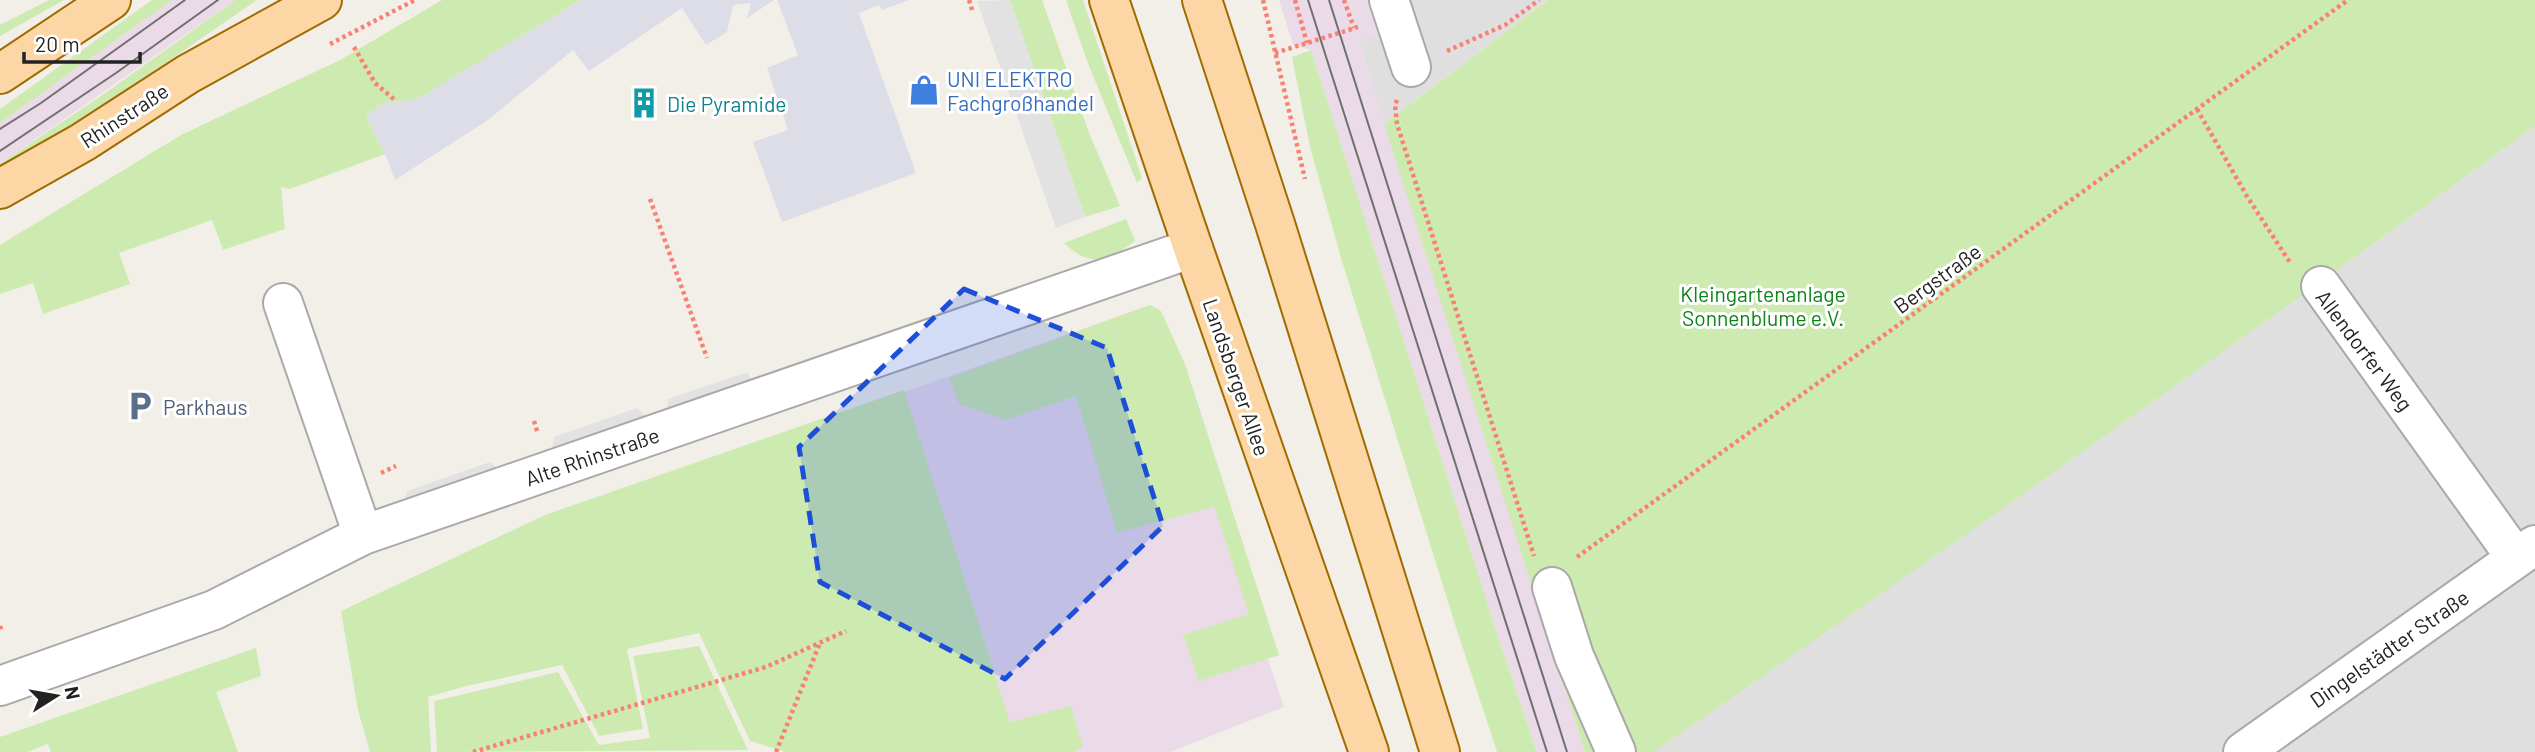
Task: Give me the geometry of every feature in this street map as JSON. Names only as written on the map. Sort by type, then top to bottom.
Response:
[{"type":"main road","points":[[0,74],[111,0]]},
{"type":"main road","name":"Rhinstraße","points":[[0,189],[83,142],[188,74],[322,0]]},
{"type":"main road","name":"Landsberger Allee","points":[[1109,0],[1369,752]]},
{"type":"main road","points":[[1202,0],[1440,752]]},
{"type":"street","points":[[1389,0],[1411,67]]},
{"type":"street","name":"Alte Rhinstraße","points":[[0,686],[215,610],[363,535],[1193,248]]},
{"type":"street","name":"Allendorfer Weg","points":[[2321,286],[2526,551]]},
{"type":"street","points":[[283,303],[363,535]]},
{"type":"street","name":"Dingelstädter Straße","points":[[2242,752],[2526,551]]},
{"type":"street","points":[[1552,587],[1574,656],[1616,752]]},
{"type":"path","points":[[969,0],[973,13]]},
{"type":"path","points":[[1263,0],[1275,53],[1354,28],[1344,0]]},
{"type":"path","points":[[1295,0],[1307,43]]},
{"type":"path","points":[[1539,0],[1505,25],[1411,67],[1395,105],[1396,124],[1538,567],[1552,587]]},
{"type":"path","name":"Bergstraße","points":[[1552,587],[1559,571],[2348,0]]},
{"type":"path","points":[[355,47],[374,83],[396,101]]},
{"type":"path","name":"Allendorfer Weg","points":[[2197,109],[2248,198],[2302,281],[2321,286]]},
{"type":"path","points":[[650,199],[707,358]]},
{"type":"path","points":[[378,474],[396,466]]},
{"type":"path","points":[[473,752],[766,667],[846,631]]},
{"type":"path","points":[[776,752],[821,642]]},
{"type":"highlighted area","points":[[964,289],[1107,348],[1163,526],[1005,679],[820,582],[799,447]]},
{"type":"shaded area","points":[[172,0],[235,0],[0,164],[0,123]]},
{"type":"shaded area","points":[[581,0],[774,0],[747,18],[751,3],[733,5],[727,32],[706,45],[682,8],[589,71],[573,50],[488,120],[395,180],[366,116],[384,103],[418,99]]},
{"type":"shaded area","points":[[777,0],[909,0],[882,10],[879,5],[859,13],[916,173],[782,222],[753,142],[788,130],[767,68],[798,55]]},
{"type":"shaded area","points":[[1010,0],[1085,217],[1056,228],[977,1]]},
{"type":"shaded area","points":[[1279,0],[1367,0],[1378,35],[1359,42],[1585,752],[1537,752],[1311,50],[1293,45]]},
{"type":"shaded area","points":[[1367,0],[1548,0],[1384,124],[1359,41],[1378,34]]},
{"type":"shaded area","points":[[2535,126],[2535,752],[1653,752],[2318,284]]},
{"type":"shaded area","points":[[1150,305],[1284,707],[1170,752],[1019,752],[904,392]]},
{"type":"shaded area","points":[[748,372],[752,384],[667,413],[668,399]]},
{"type":"shaded area","points":[[637,408],[648,418],[552,450],[554,437]]},
{"type":"shaded area","points":[[490,462],[502,472],[405,504],[407,491]]},
{"type":"green space","points":[[49,0],[64,0],[0,36],[0,25]]},
{"type":"green space","points":[[152,0],[172,0],[0,123],[0,109]]},
{"type":"green space","points":[[235,0],[257,0],[98,108],[0,169],[0,164]]},
{"type":"green space","points":[[442,0],[581,0],[418,99],[384,103],[366,116],[385,154],[290,189],[281,187],[285,229],[223,250],[212,220],[119,253],[130,284],[43,314],[33,283],[0,294],[0,245],[181,135],[340,60]]},
{"type":"green space","points":[[1010,0],[1042,0],[1088,130],[1120,206],[1085,217]]},
{"type":"green space","points":[[1066,0],[1083,0],[1142,178],[1137,183],[1087,61]]},
{"type":"green space","name":"Kleingartenanlage Sonnenblume e.V.","points":[[1548,0],[2535,0],[2535,126],[1978,526],[1654,752],[1585,752],[1384,124]]},
{"type":"green space","points":[[1311,50],[1537,752],[1497,752],[1454,621],[1341,258],[1310,147],[1292,57]]},
{"type":"green space","points":[[1126,219],[1135,241],[1116,254],[1091,259],[1064,243]]},
{"type":"green space","points":[[1150,305],[1161,311],[1185,364],[1279,655],[1199,681],[1183,635],[1249,614],[1214,507],[1117,533],[1076,396],[1005,420],[959,404],[949,378]]},
{"type":"green space","points":[[904,390],[1010,722],[1071,706],[1083,747],[1072,752],[786,752],[750,741],[699,633],[627,649],[643,729],[599,736],[562,665],[428,697],[431,752],[370,752],[358,710],[341,611],[545,515]]},
{"type":"green space","points":[[699,646],[748,750],[437,752],[434,701],[558,672],[599,745],[650,738],[633,656]]},
{"type":"green space","points":[[256,648],[261,676],[216,692],[238,752],[51,752],[48,744],[27,752],[0,752],[0,737]]},
{"type":"tram line","points":[[0,129],[41,103],[185,0]]},
{"type":"tram line","points":[[0,151],[218,0]]},
{"type":"tram line","points":[[1308,0],[1547,752]]},
{"type":"tram line","points":[[1329,0],[1567,752]]},
{"type":"place","name":"UNI ELEKTRO Fachgroßhandel","points":[[924,90]]},
{"type":"place","name":"Die Pyramide","points":[[644,103]]},
{"type":"place","name":"Parkhaus","points":[[140,406]]}]
